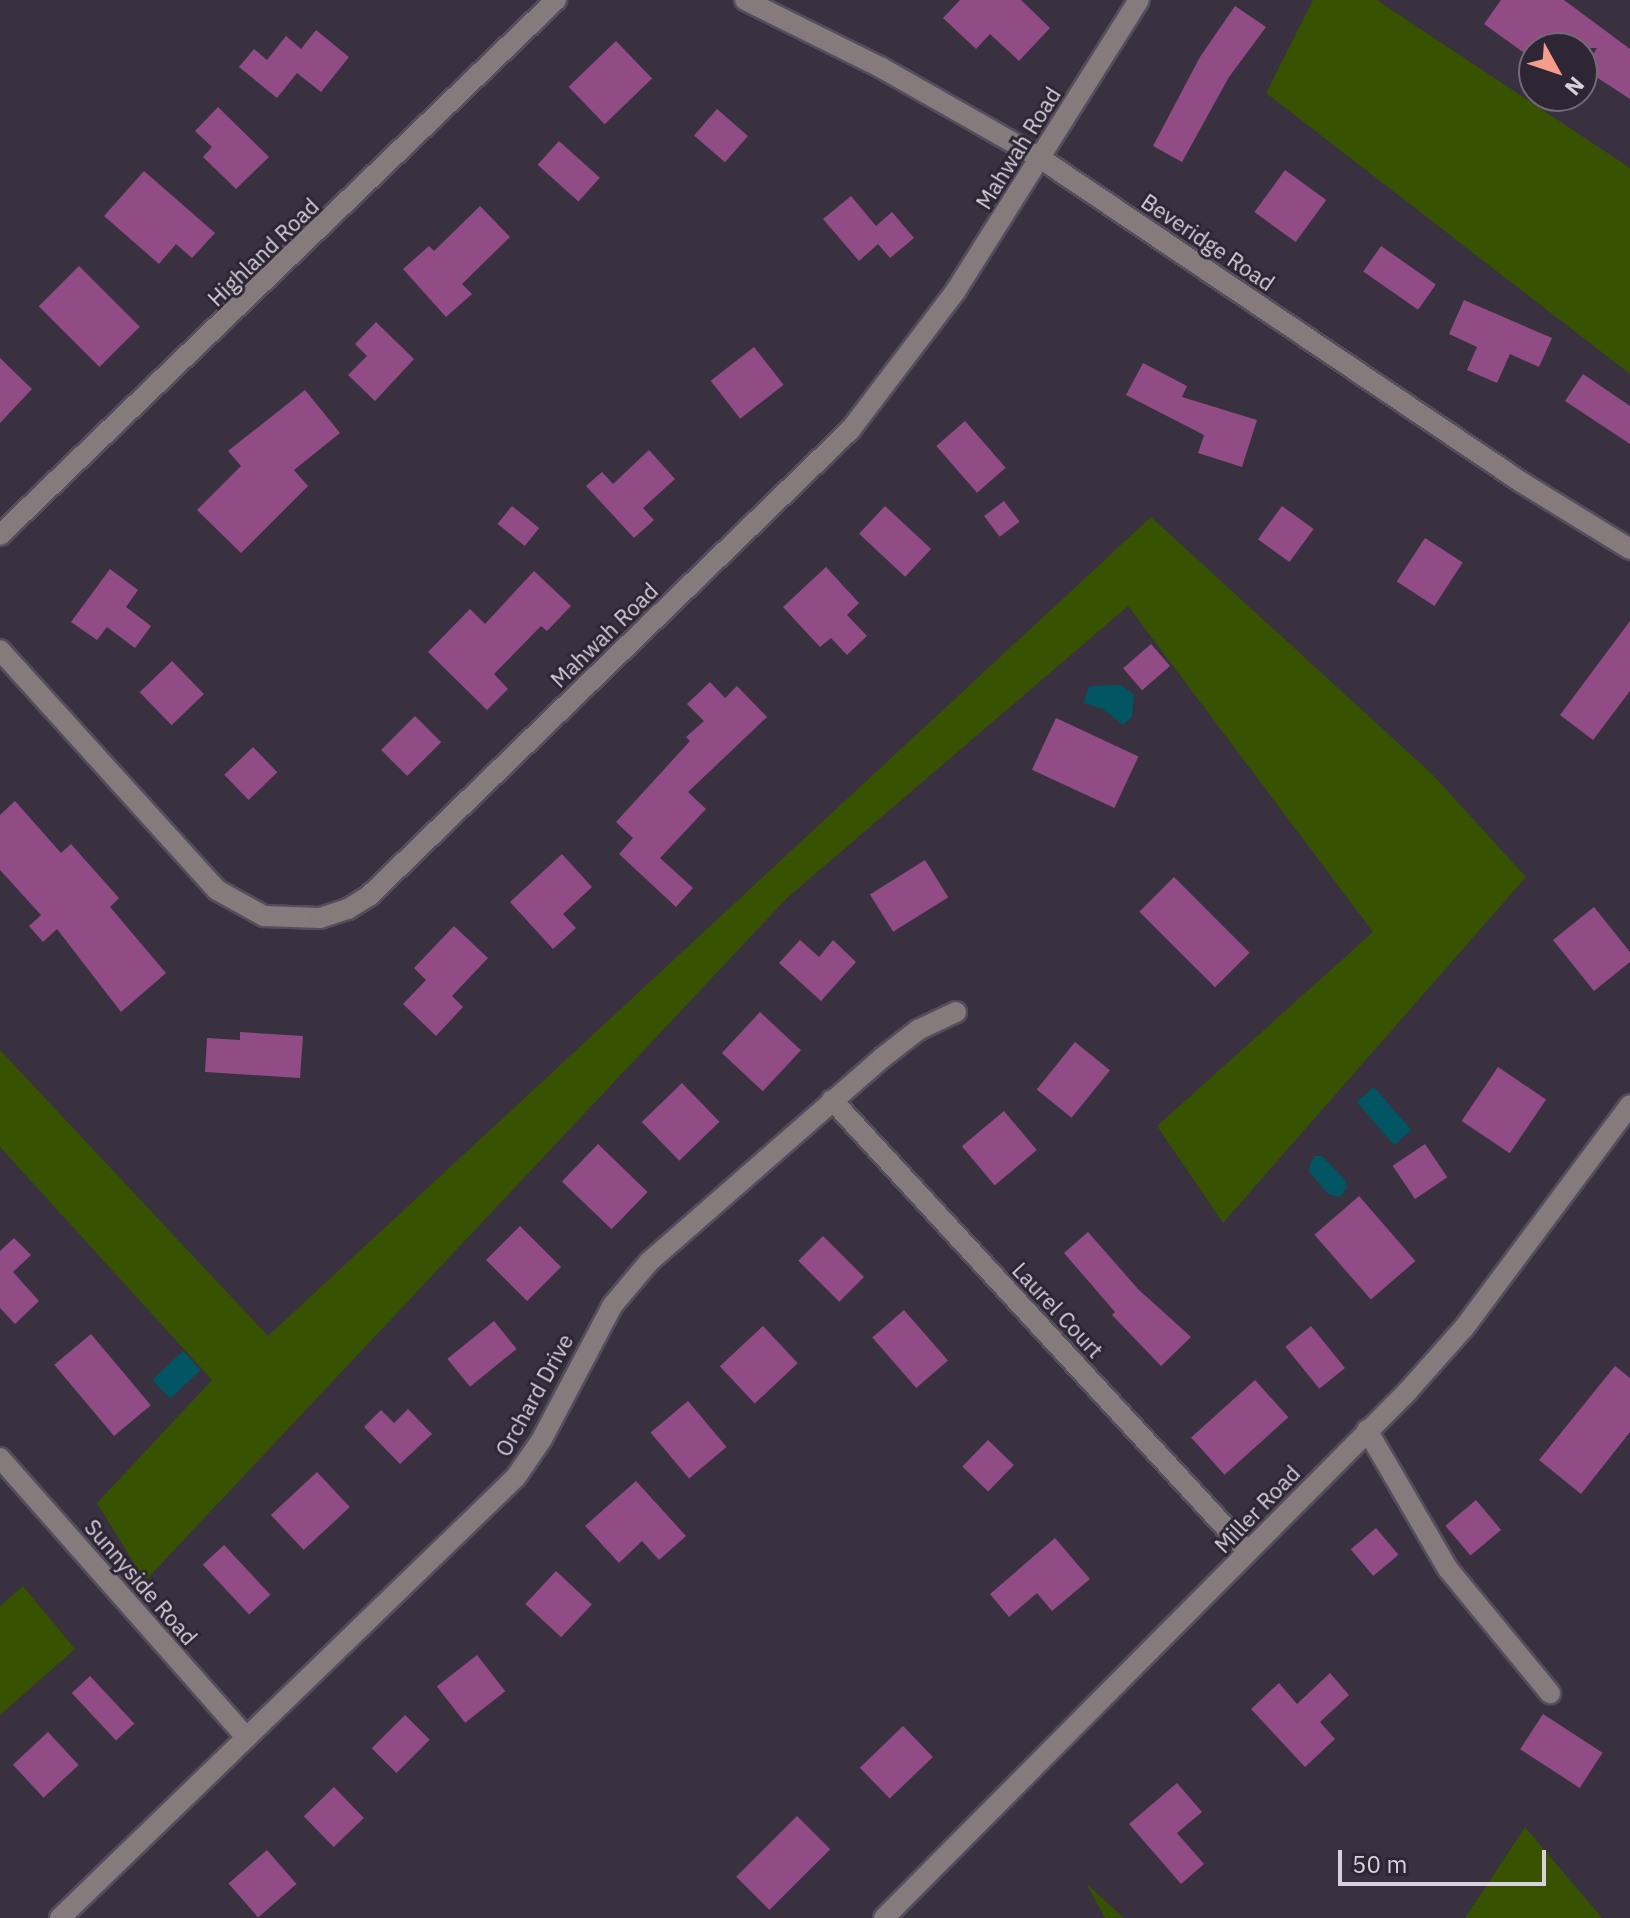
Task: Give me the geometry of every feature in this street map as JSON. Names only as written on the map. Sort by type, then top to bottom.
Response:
[{"type":"street","name":"Highland Road","points":[[0,535],[556,0]]},
{"type":"street","name":"Beveridge Road","points":[[745,0],[880,67],[1040,158],[1521,482],[1630,549]]},
{"type":"street","name":"Mahwah Road","points":[[0,650],[217,890],[264,916],[295,920],[348,909],[369,896],[851,429],[955,292],[1139,0]]},
{"type":"street","name":"Orchard Drive","points":[[60,1918],[516,1477],[542,1439],[604,1318],[649,1262],[832,1100],[918,1030],[956,1012]]},
{"type":"street","name":"Laurel Court","points":[[832,1100],[1248,1552]]},
{"type":"street","name":"Miller Road","points":[[884,1918],[1248,1552],[1464,1328],[1630,1105]]},
{"type":"street","points":[[1367,1430],[1448,1569],[1550,1693]]},
{"type":"street","name":"Sunnyside Road","points":[[0,1458],[247,1738]]},
{"type":"green space","points":[[1313,0],[1377,0],[1518,94],[1518,112],[1546,112],[1630,168],[1630,374],[1266,93]]},
{"type":"green space","points":[[1151,517],[1433,775],[1526,877],[1223,1223],[1157,1126],[1373,932],[1128,606],[787,898],[145,1581],[97,1503],[212,1380],[0,1147],[0,1050],[268,1336]]},
{"type":"green space","points":[[23,1586],[75,1649],[0,1715],[0,1606]]},
{"type":"green space","points":[[1525,1827],[1602,1918],[1465,1918]]},
{"type":"green space","points":[[1086,1883],[1124,1918],[1105,1918]]},
{"type":"water","points":[[1121,685],[1134,695],[1132,717],[1123,725],[1103,709],[1084,703],[1089,686]]},
{"type":"water","points":[[1374,1087],[1411,1130],[1394,1145],[1357,1102]]},
{"type":"water","points":[[1314,1156],[1322,1156],[1345,1180],[1347,1188],[1340,1197],[1328,1194],[1308,1170]]},
{"type":"water","points":[[183,1351],[201,1370],[170,1399],[152,1380]]},
{"type":"building","points":[[960,0],[1021,0],[1050,28],[1019,61],[990,34],[976,49],[943,18]]},
{"type":"building","points":[[1501,0],[1564,0],[1630,49],[1630,99],[1598,78],[1598,32],[1518,32],[1518,48],[1484,24]]},
{"type":"building","points":[[1235,6],[1266,27],[1229,77],[1182,162],[1153,146],[1200,57]]},
{"type":"building","points":[[316,30],[349,57],[321,92],[297,73],[277,98],[239,67],[254,49],[267,60],[286,36],[301,49]]},
{"type":"building","points":[[616,41],[652,78],[605,124],[569,87]]},
{"type":"building","points":[[218,107],[269,157],[236,189],[203,157],[212,147],[195,131]]},
{"type":"building","points":[[717,109],[748,136],[725,162],[694,135]]},
{"type":"building","points":[[559,141],[600,178],[578,202],[538,165]]},
{"type":"building","points":[[1285,170],[1326,200],[1296,242],[1254,212]]},
{"type":"building","points":[[144,171],[215,233],[192,258],[176,244],[159,264],[104,216]]},
{"type":"building","points":[[851,196],[876,226],[892,212],[914,238],[890,258],[878,244],[859,261],[823,219]]},
{"type":"building","points":[[480,206],[510,237],[462,284],[472,294],[446,317],[403,269],[429,246],[434,251]]},
{"type":"building","points":[[1381,246],[1436,284],[1418,310],[1363,271]]},
{"type":"building","points":[[79,266],[140,327],[100,367],[39,306]]},
{"type":"building","points":[[1464,300],[1552,338],[1539,367],[1510,354],[1497,383],[1467,370],[1477,347],[1449,334]]},
{"type":"building","points":[[376,322],[414,359],[375,401],[348,375],[367,356],[355,344]]},
{"type":"building","points":[[754,347],[784,385],[740,419],[711,381]]},
{"type":"building","points":[[0,358],[32,389],[0,423]]},
{"type":"building","points":[[1143,363],[1187,386],[1182,397],[1257,420],[1242,467],[1198,453],[1204,435],[1126,395]]},
{"type":"building","points":[[1583,374],[1630,406],[1630,444],[1565,401]]},
{"type":"building","points":[[305,390],[340,433],[294,470],[308,486],[241,553],[197,510],[241,466],[228,451]]},
{"type":"building","points":[[965,421],[1006,468],[977,493],[936,446]]},
{"type":"building","points":[[649,450],[675,479],[643,508],[654,520],[634,538],[586,486],[602,472],[613,484]]},
{"type":"building","points":[[1004,501],[1020,522],[1000,537],[984,516]]},
{"type":"building","points":[[512,506],[539,528],[525,546],[498,524]]},
{"type":"building","points":[[885,506],[931,549],[905,577],[859,534]]},
{"type":"building","points":[[1282,506],[1314,529],[1289,562],[1258,539]]},
{"type":"building","points":[[1425,538],[1463,563],[1434,606],[1397,582]]},
{"type":"building","points":[[826,567],[859,603],[847,615],[867,636],[847,655],[831,638],[820,647],[783,607]]},
{"type":"building","points":[[110,569],[138,590],[126,607],[151,626],[135,648],[107,627],[97,640],[71,622]]},
{"type":"building","points":[[534,571],[571,606],[547,631],[541,626],[494,674],[508,689],[487,710],[428,652],[470,609],[485,624]]},
{"type":"building","points":[[1630,621],[1630,691],[1593,740],[1560,715]]},
{"type":"building","points":[[1151,644],[1170,666],[1142,690],[1123,668]]},
{"type":"building","points":[[172,661],[204,694],[172,725],[140,692]]},
{"type":"building","points":[[710,682],[725,698],[737,686],[767,717],[688,792],[706,809],[660,858],[693,888],[676,907],[619,854],[633,838],[616,822],[690,741],[686,737],[704,721],[687,704]]},
{"type":"building","points":[[415,716],[441,742],[407,776],[381,750]]},
{"type":"building","points":[[1056,718],[1138,756],[1114,808],[1032,770]]},
{"type":"building","points":[[253,747],[277,772],[249,800],[224,775]]},
{"type":"building","points":[[15,801],[61,853],[71,844],[119,898],[110,907],[166,973],[121,1012],[57,929],[43,942],[29,926],[41,915],[0,870],[0,815]]},
{"type":"building","points":[[562,854],[592,887],[563,914],[576,928],[553,949],[510,902]]},
{"type":"building","points":[[925,860],[948,897],[893,932],[870,894]]},
{"type":"building","points":[[1174,877],[1250,953],[1215,987],[1139,912]]},
{"type":"building","points":[[1594,907],[1630,952],[1630,962],[1594,991],[1553,940]]},
{"type":"building","points":[[454,926],[488,958],[452,996],[463,1007],[436,1036],[403,1004],[426,980],[414,968]]},
{"type":"building","points":[[800,940],[819,957],[833,940],[856,962],[821,1001],[779,963]]},
{"type":"building","points":[[760,1012],[801,1050],[763,1091],[722,1053]]},
{"type":"building","points":[[240,1032],[303,1036],[300,1078],[205,1072],[207,1038],[240,1040]]},
{"type":"building","points":[[1075,1042],[1110,1070],[1072,1118],[1037,1089]]},
{"type":"building","points":[[1498,1067],[1546,1099],[1510,1153],[1462,1121]]},
{"type":"building","points":[[682,1083],[720,1122],[679,1161],[642,1122]]},
{"type":"building","points":[[1004,1111],[1037,1150],[995,1185],[962,1146]]},
{"type":"building","points":[[598,1144],[648,1192],[612,1229],[562,1181]]},
{"type":"building","points":[[1425,1144],[1447,1177],[1415,1199],[1393,1166]]},
{"type":"building","points":[[1359,1196],[1415,1261],[1371,1300],[1314,1235]]},
{"type":"building","points":[[520,1226],[561,1267],[527,1301],[486,1260]]},
{"type":"building","points":[[1088,1232],[1138,1289],[1191,1337],[1161,1366],[1112,1315],[1115,1312],[1064,1253]]},
{"type":"building","points":[[823,1236],[864,1277],[839,1302],[798,1261]]},
{"type":"building","points":[[14,1238],[31,1255],[13,1272],[39,1301],[15,1324],[0,1308],[0,1251]]},
{"type":"building","points":[[904,1310],[948,1361],[916,1388],[872,1338]]},
{"type":"building","points":[[494,1321],[517,1349],[470,1387],[447,1359]]},
{"type":"building","points":[[763,1326],[798,1363],[755,1404],[720,1366]]},
{"type":"building","points":[[1311,1326],[1345,1368],[1319,1389],[1285,1347]]},
{"type":"building","points":[[91,1334],[151,1405],[114,1436],[54,1365]]},
{"type":"building","points":[[1615,1366],[1630,1378],[1630,1432],[1581,1494],[1539,1460]]},
{"type":"building","points":[[1255,1380],[1288,1417],[1225,1475],[1191,1438]]},
{"type":"building","points":[[688,1401],[727,1447],[689,1478],[650,1432]]},
{"type":"building","points":[[408,1409],[432,1434],[400,1464],[364,1427],[381,1410],[394,1423]]},
{"type":"building","points":[[988,1440],[1014,1465],[988,1492],[962,1467]]},
{"type":"building","points":[[317,1472],[350,1507],[304,1550],[271,1515]]},
{"type":"building","points":[[636,1481],[686,1536],[659,1560],[642,1541],[619,1563],[585,1526]]},
{"type":"building","points":[[1476,1500],[1501,1530],[1470,1556],[1445,1526]]},
{"type":"building","points":[[1376,1528],[1398,1555],[1373,1576],[1351,1549]]},
{"type":"building","points":[[1055,1538],[1090,1579],[1052,1611],[1037,1593],[1009,1617],[990,1594]]},
{"type":"building","points":[[224,1545],[270,1595],[249,1615],[203,1565]]},
{"type":"building","points":[[556,1571],[592,1604],[561,1637],[525,1604]]},
{"type":"building","points":[[477,1655],[505,1691],[465,1723],[437,1686]]},
{"type":"building","points":[[1330,1673],[1349,1695],[1320,1722],[1335,1739],[1305,1767],[1251,1709],[1279,1683],[1297,1704]]},
{"type":"building","points":[[90,1676],[134,1724],[116,1741],[72,1693]]},
{"type":"building","points":[[1543,1714],[1603,1753],[1580,1788],[1520,1749]]},
{"type":"building","points":[[405,1715],[430,1740],[397,1773],[372,1748]]},
{"type":"building","points":[[903,1726],[933,1757],[890,1799],[860,1768]]},
{"type":"building","points":[[48,1732],[79,1765],[44,1798],[13,1765]]},
{"type":"building","points":[[1177,1783],[1202,1812],[1177,1833],[1204,1864],[1181,1884],[1129,1824]]},
{"type":"building","points":[[334,1787],[364,1818],[334,1847],[304,1816]]},
{"type":"building","points":[[797,1816],[830,1849],[769,1910],[736,1877]]},
{"type":"building","points":[[267,1850],[297,1884],[258,1917],[229,1883]]}]
